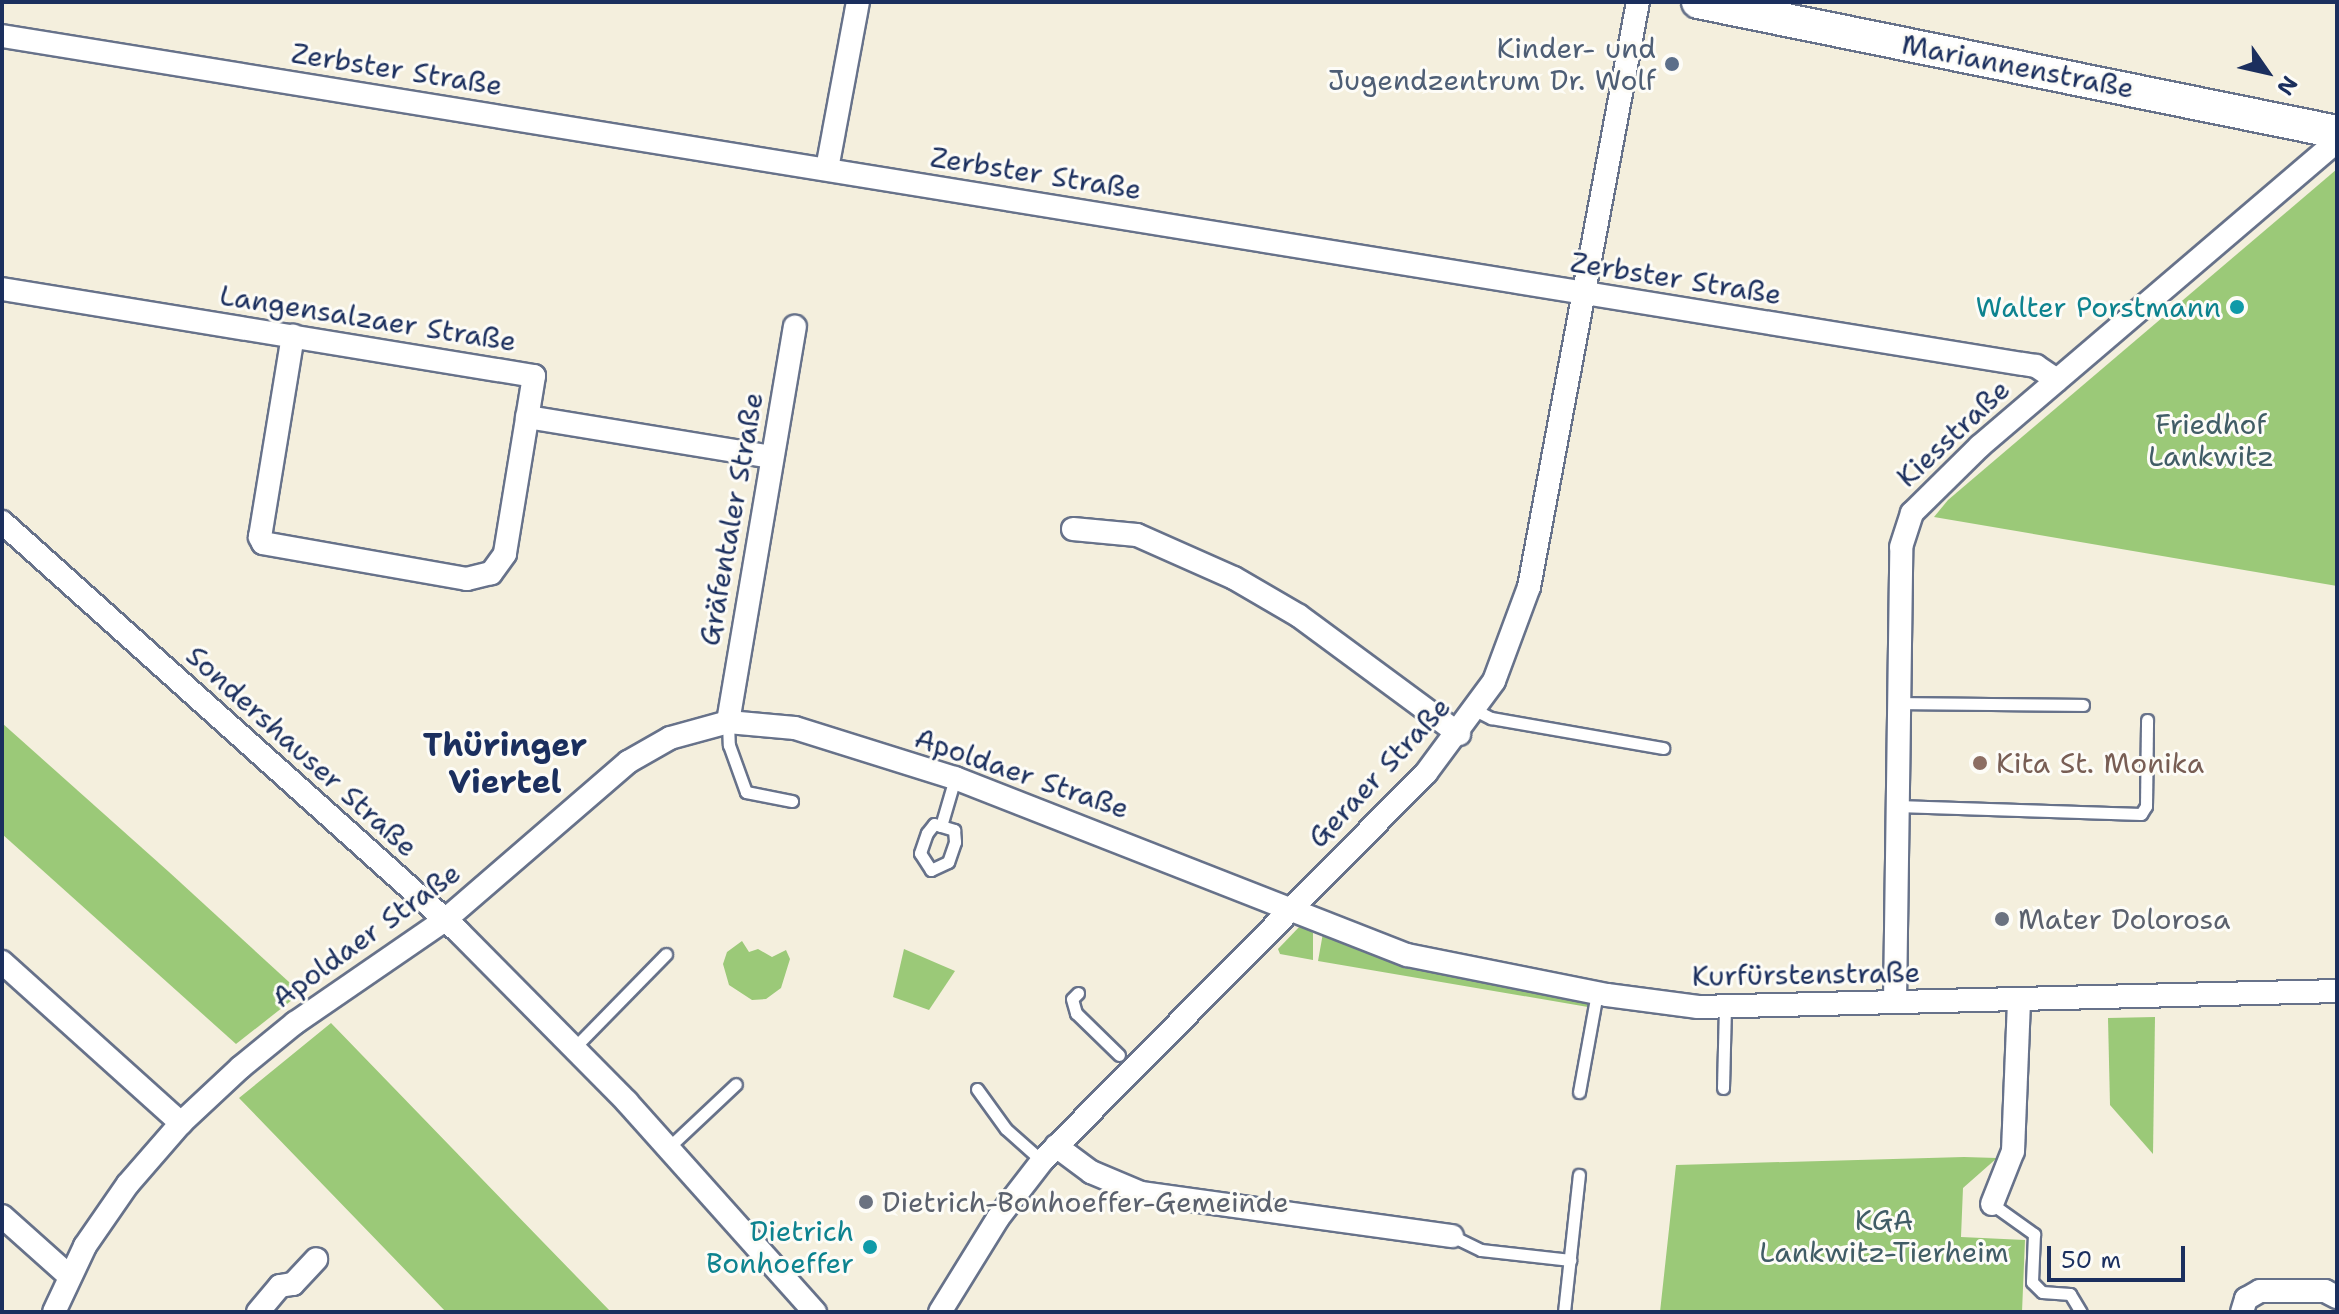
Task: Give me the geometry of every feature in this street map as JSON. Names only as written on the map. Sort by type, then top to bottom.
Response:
[{"type":"street","points":[[827,169],[858,2]]},
{"type":"street","name":"Geraer Straße","points":[[940,1312],[998,1218],[1049,1153],[1291,908],[1459,734],[1477,711],[1506,656],[1527,594],[1638,2]]},
{"type":"street","name":"Mariannenstraße","points":[[1698,2],[2337,132]]},
{"type":"street","name":"Zerbster Straße","points":[[2,36],[2036,366],[2057,380]]},
{"type":"street","name":"Kiesstraße","points":[[1895,1002],[1901,547],[1912,513],[1932,488],[2337,141]]},
{"type":"street","name":"Langensalzaer Straße","points":[[2,289],[534,376],[527,417]]},
{"type":"street","name":"Gräfentaler Straße","points":[[728,722],[795,327]]},
{"type":"street","points":[[293,336],[260,537],[270,547],[467,579],[491,573],[505,554],[527,417],[771,457]]},
{"type":"street","name":"Sondershauser Straße","points":[[2,522],[445,920],[575,1047],[815,1312]]},
{"type":"street","points":[[1073,529],[1110,529],[1146,537],[1234,578],[1299,616],[1459,734]]},
{"type":"street","name":"Apoldaer Straße","points":[[54,1312],[68,1275],[128,1184],[181,1123],[295,1023],[445,920],[628,762],[670,738],[728,722],[795,728],[955,778],[1291,908]]},
{"type":"street","name":"Kurfürstenstraße","points":[[1291,908],[1448,966],[1688,1007],[2337,991]]},
{"type":"street","points":[[2,962],[181,1123]]},
{"type":"street","points":[[1992,1204],[2013,1151],[2019,999]]},
{"type":"street","points":[[1049,1153],[1141,1193],[1452,1236]]},
{"type":"street","points":[[2,1216],[68,1275]]},
{"type":"street","points":[[258,1312],[280,1286],[293,1284],[316,1259]]},
{"type":"street","points":[[2242,1312],[2246,1299],[2260,1291],[2325,1291],[2337,1297]]},
{"type":"lane","points":[[1898,703],[2083,705]]},
{"type":"lane","points":[[1477,711],[1496,719],[1663,748]]},
{"type":"lane","points":[[1896,806],[2141,814],[2146,806],[2147,720]]},
{"type":"lane","points":[[728,722],[728,743],[746,792],[792,801]]},
{"type":"lane","points":[[941,826],[955,778]]},
{"type":"lane","points":[[575,1047],[666,954]]},
{"type":"lane","points":[[1078,993],[1072,1006],[1076,1013],[1119,1055]]},
{"type":"lane","points":[[1579,1092],[1589,1017],[1597,993]]},
{"type":"lane","points":[[1723,1088],[1725,1006]]},
{"type":"lane","points":[[668,1148],[736,1084]]},
{"type":"lane","points":[[977,1089],[1006,1129],[1049,1153]]},
{"type":"lane","points":[[1564,1312],[1579,1175]]},
{"type":"lane","points":[[1992,1204],[2034,1234],[2032,1282],[2042,1292],[2070,1294],[2081,1312]]},
{"type":"lane","points":[[1452,1236],[1481,1250],[1570,1260]]},
{"type":"green space","name":"Friedhof Lankwitz","points":[[2337,169],[2337,586],[1934,517],[1948,500]]},
{"type":"green space","points":[[2,723],[301,993],[236,1044],[2,834]]},
{"type":"green space","points":[[1302,924],[1313,933],[1313,960],[1280,954],[1278,949]]},
{"type":"green space","points":[[1323,933],[1422,971],[1588,1002],[1588,1007],[1318,961]]},
{"type":"green space","points":[[742,941],[749,952],[758,949],[772,957],[786,950],[790,959],[781,988],[766,999],[752,1000],[729,985],[723,964],[727,952]]},
{"type":"green space","points":[[904,949],[955,971],[929,1010],[893,997]]},
{"type":"green space","points":[[2155,1017],[2153,1154],[2110,1105],[2108,1018]]},
{"type":"green space","points":[[331,1023],[611,1312],[446,1312],[239,1098]]},
{"type":"green space","name":"KGA Lankwitz-Tierheim","points":[[1997,1158],[1963,1188],[1961,1237],[2025,1240],[2022,1312],[1660,1312],[1676,1165]]},
{"type":"place","name":"Kinder- und Jugendzentrum Dr. Wolf","points":[[1672,64]]},
{"type":"place","name":"Walter Porstmann","points":[[2237,307]]},
{"type":"place","name":"Kita St. Monika","points":[[1980,763]]},
{"type":"place","name":"Mater Dolorosa","points":[[2002,919]]},
{"type":"place","name":"Dietrich-Bonhoeffer-Gemeinde","points":[[866,1202]]},
{"type":"place","name":"Dietrich Bonhoeffer","points":[[870,1247]]},
{"type":"district","name":"Thüringer Viertel","points":[[505,764]]}]
